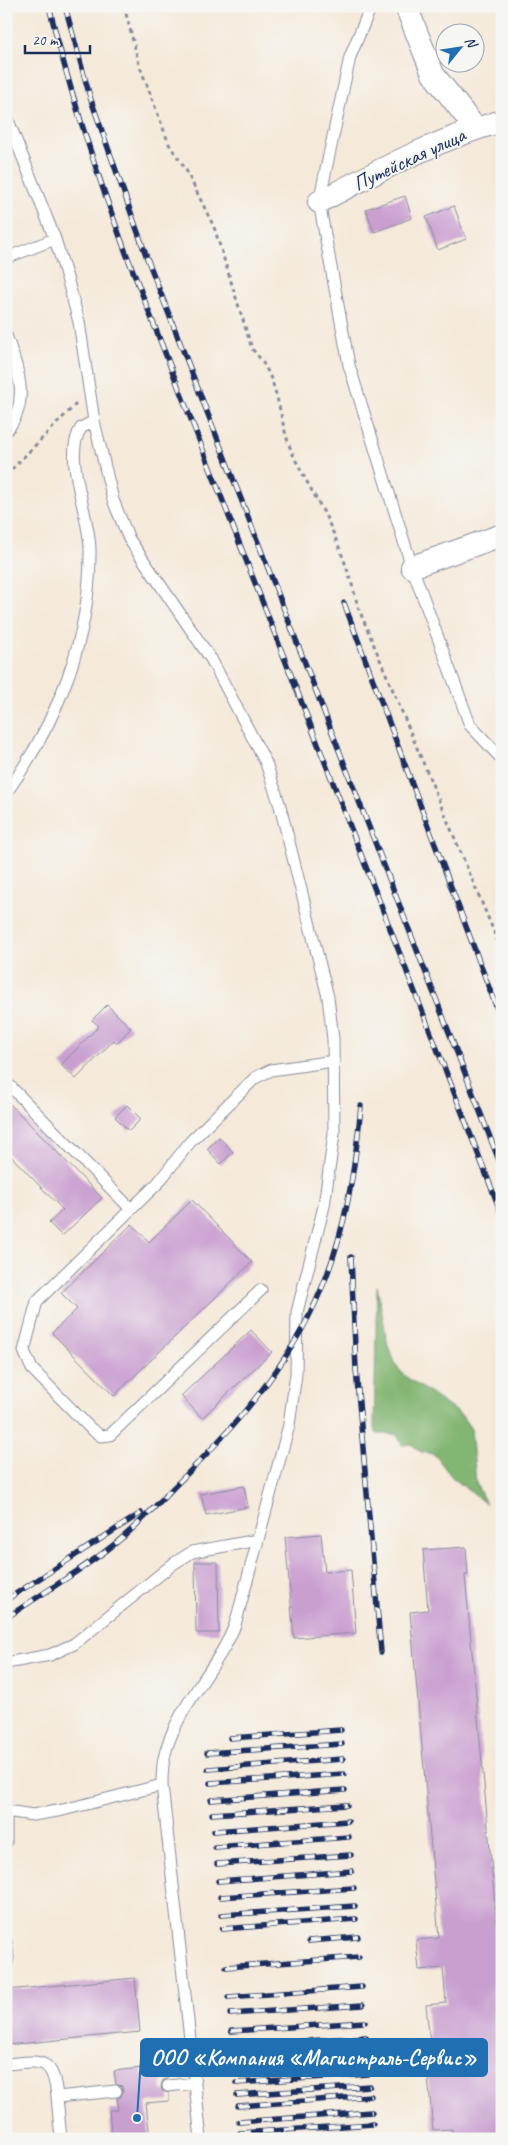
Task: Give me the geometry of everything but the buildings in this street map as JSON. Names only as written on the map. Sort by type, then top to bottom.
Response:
[{"type":"street","points":[[406,6],[434,74],[476,128]]},
{"type":"street","name":"Путейская улица","points":[[319,202],[391,164],[476,128],[502,121]]},
{"type":"street","points":[[412,567],[502,535]]},
{"type":"lane","points":[[371,6],[350,57],[319,202],[349,365],[412,567],[470,724],[502,759]]},
{"type":"lane","points":[[6,115],[55,239],[79,322],[94,421],[113,500],[129,539],[211,659],[266,763],[280,806],[320,958],[328,998],[334,1061],[334,1134],[324,1206],[297,1312],[298,1355],[294,1399],[258,1540],[228,1642],[177,1724],[165,1754],[162,1785],[201,2139]]},
{"type":"lane","points":[[6,258],[55,239]]},
{"type":"lane","points":[[6,335],[20,387],[20,403],[19,413],[6,431]]},
{"type":"lane","points":[[6,793],[38,744],[62,695],[83,628],[90,549],[86,515],[77,474],[74,444],[81,428],[94,421]]},
{"type":"lane","points":[[261,1290],[119,1429],[110,1435],[100,1436],[91,1429],[32,1369],[26,1358],[25,1341],[37,1301],[158,1183],[190,1142],[256,1078],[271,1070],[334,1061]]},
{"type":"lane","points":[[6,1082],[131,1209]]},
{"type":"lane","points":[[6,1663],[50,1655],[74,1644],[173,1564],[192,1552],[258,1540]]},
{"type":"lane","points":[[6,1811],[33,1815],[63,1810],[162,1785]]},
{"type":"lane","points":[[6,1815],[6,1843]]},
{"type":"lane","points":[[6,1941],[8,1958],[6,1965]]},
{"type":"lane","points":[[6,2064],[44,2062],[50,2067],[55,2079],[61,2139]]},
{"type":"lane","points":[[168,2086],[195,2083]]},
{"type":"lane","points":[[57,2097],[116,2091]]},
{"type":"path","points":[[124,6],[139,64],[169,144],[186,170],[214,227],[252,349],[262,359],[273,381],[282,426],[304,480],[323,511],[340,552],[358,607],[502,951]]},
{"type":"path","points":[[6,475],[90,390]]},
{"type":"green space","points":[[377,1286],[388,1346],[397,1367],[405,1376],[462,1416],[471,1429],[476,1483],[486,1504],[452,1477],[434,1454],[421,1452],[411,1444],[402,1445],[397,1434],[377,1434],[374,1429]]},
{"type":"railway","points":[[49,6],[65,69],[84,131],[126,253],[502,1215]]},
{"type":"railway","points":[[65,6],[90,97],[147,258],[502,1168]]},
{"type":"railway","points":[[344,603],[502,1022]]},
{"type":"railway","points":[[6,1618],[95,1559],[133,1528],[217,1443],[276,1371],[308,1318],[330,1268],[348,1199],[356,1153],[361,1106]]},
{"type":"railway","points":[[351,1257],[356,1369],[381,1652]]},
{"type":"railway","points":[[6,1600],[141,1513]]},
{"type":"railway","points":[[230,1738],[341,1730]]},
{"type":"railway","points":[[207,1753],[342,1744]]},
{"type":"railway","points":[[208,1769],[343,1759]]},
{"type":"railway","points":[[210,1783],[344,1774]]},
{"type":"railway","points":[[211,1800],[345,1790]]},
{"type":"railway","points":[[212,1814],[347,1805]]},
{"type":"railway","points":[[214,1831],[348,1821]]},
{"type":"railway","points":[[215,1847],[349,1837]]},
{"type":"railway","points":[[217,1864],[351,1855]]},
{"type":"railway","points":[[218,1881],[352,1871]]},
{"type":"railway","points":[[220,1897],[354,1888]]},
{"type":"railway","points":[[221,1915],[355,1906]]},
{"type":"railway","points":[[222,1929],[356,1919]]},
{"type":"railway","points":[[309,1941],[358,1937]]},
{"type":"railway","points":[[226,1967],[359,1957]]},
{"type":"railway","points":[[228,1997],[362,1987]]},
{"type":"railway","points":[[230,2014],[363,2005]]},
{"type":"railway","points":[[231,2031],[365,2022]]},
{"type":"railway","points":[[233,2046],[366,2037]]},
{"type":"railway","points":[[235,2071],[368,2062]]},
{"type":"railway","points":[[236,2083],[369,2074]]},
{"type":"railway","points":[[237,2095],[370,2086]]},
{"type":"railway","points":[[238,2106],[371,2096]]},
{"type":"railway","points":[[239,2122],[372,2112]]},
{"type":"railway","points":[[240,2133],[373,2124]]},
{"type":"railway","points":[[349,2139],[374,2137]]},
{"type":"place","name":"ООО «Компания «Магистраль-Сервис»","points":[[137,2118]]}]
